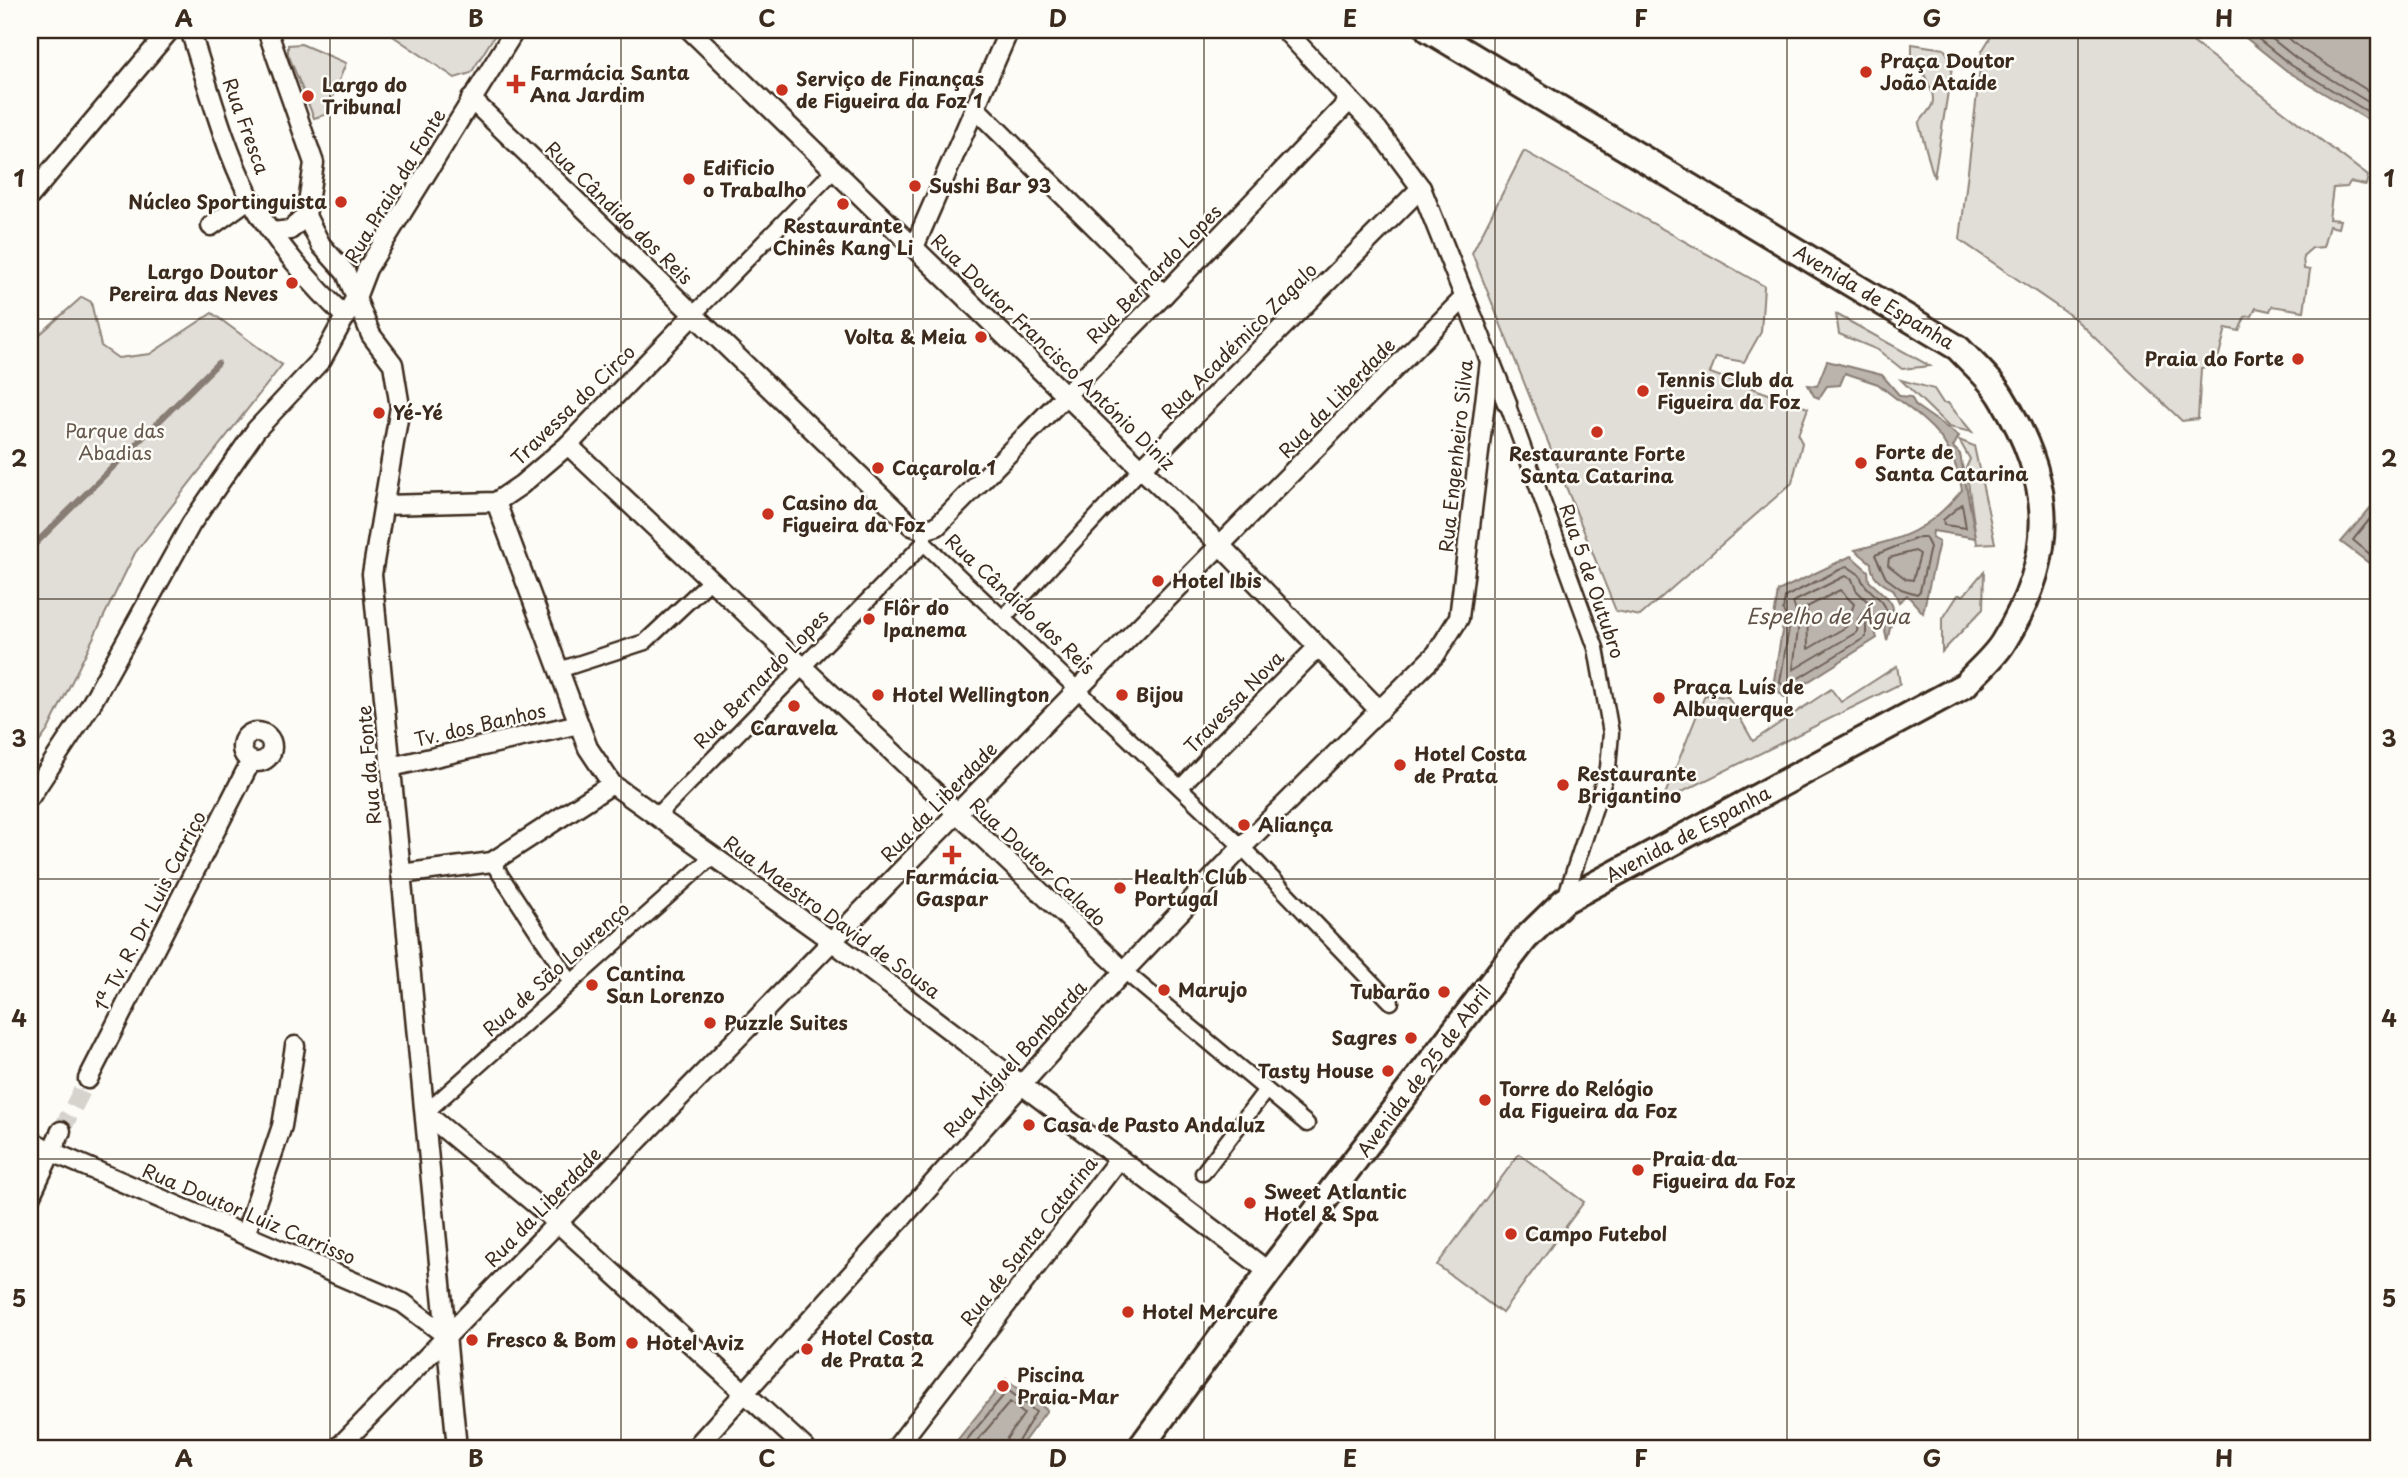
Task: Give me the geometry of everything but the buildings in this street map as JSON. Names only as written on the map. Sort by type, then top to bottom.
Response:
[{"type":"main road","name":"Avenida de Espanha","points":[[1429,30],[1958,348],[2000,394],[2036,467],[2044,520],[2038,573],[2004,643],[1965,685],[1564,901]]},
{"type":"main road","name":"Avenida de 25 de Abril","points":[[1140,1448],[1269,1272],[1525,939],[1564,901]]},
{"type":"street","points":[[30,197],[170,30]]},
{"type":"street","name":"Rua Fresca","points":[[190,30],[237,169],[250,198],[273,232]]},
{"type":"street","points":[[267,30],[314,163],[306,216],[289,230],[273,232]]},
{"type":"street","name":"Rua Praia da Fonte","points":[[30,797],[90,706],[191,524],[256,430],[322,359],[346,317],[368,269],[515,30]]},
{"type":"street","name":"Rua Doutor Francisco António Diniz","points":[[690,30],[915,245],[1221,545],[1380,711]]},
{"type":"street","points":[[915,245],[1009,30]]},
{"type":"street","name":"Rua Engenheiro Silva","points":[[1284,30],[1378,130],[1421,188],[1463,299],[1490,361],[1459,618],[1436,654],[1380,711]]},
{"type":"street","name":"Rua Cândido dos Reis","points":[[471,99],[924,536],[1003,618],[1181,787],[1391,1002]]},
{"type":"street","name":"Rua Bernardo Lopes","points":[[657,816],[802,667],[924,536],[1067,395],[1350,100]]},
{"type":"street","points":[[975,108],[1164,295]]},
{"type":"street","points":[[694,314],[834,170]]},
{"type":"street","name":"Rua Académico Zagalo","points":[[1003,618],[1142,468],[1421,188]]},
{"type":"street","points":[[211,226],[250,198]]},
{"type":"street","name":"Rua da Fonte","points":[[306,216],[321,245],[346,274],[357,295],[371,335],[393,364],[400,407],[372,574],[457,1448]]},
{"type":"street","points":[[273,232],[324,297],[346,317]]},
{"type":"street","name":"Rua da Liberdade","points":[[338,1448],[1079,688],[1463,299]]},
{"type":"street","name":"Travessa do Circo","points":[[496,502],[521,485],[568,445],[694,314]]},
{"type":"street","name":"Rua 5 de Outubro","points":[[1490,361],[1596,648],[1611,733],[1608,768],[1564,901]]},
{"type":"street","name":"Rua Doutor Calado","points":[[568,445],[1124,971],[1307,1124]]},
{"type":"street","points":[[385,505],[496,502]]},
{"type":"street","name":"Rua Maestro David de Sousa","points":[[496,502],[587,748],[612,784],[833,942],[1269,1272]]},
{"type":"street","points":[[559,670],[645,642],[711,580]]},
{"type":"street","name":"Travessa Nova","points":[[1181,787],[1318,646]]},
{"type":"street","name":"Rua Miguel Bombarda","points":[[695,1448],[1124,971],[1242,847],[1380,711]]},
{"type":"street","name":"Tv. dos Banhos","points":[[391,767],[579,724]]},
{"type":"street","name":"1ª Tv. R. Dr. Luis Carriço","points":[[88,1079],[251,761]]},
{"type":"street","points":[[401,874],[492,862],[612,784]]},
{"type":"street","name":"Rua de São Lourenço","points":[[425,1113],[713,856]]},
{"type":"street","points":[[492,862],[570,981]]},
{"type":"street","points":[[246,1235],[282,1126],[295,1046]]},
{"type":"street","points":[[1203,1173],[1266,1090]]},
{"type":"street","points":[[425,1113],[557,1222],[805,1448]]},
{"type":"street","points":[[30,1197],[61,1131]]},
{"type":"street","name":"Rua Doutor Luiz Carrisso","points":[[30,1140],[50,1152],[403,1303],[447,1336]]},
{"type":"street","name":"Rua de Santa Catarina","points":[[896,1448],[1119,1159]]},
{"type":"green space","points":[[384,30],[498,30],[471,73],[455,78]]},
{"type":"green space","points":[[1995,30],[2177,30],[2368,176],[2366,185],[2350,182],[2347,187],[2333,188],[2329,219],[2340,220],[2338,228],[2329,226],[2323,247],[2312,248],[2303,256],[2304,269],[2310,270],[2304,311],[2272,306],[2270,311],[2256,308],[2252,316],[2245,317],[2239,331],[2226,328],[2218,359],[2213,358],[2211,366],[2201,368],[2198,419],[2182,421],[2074,318],[1960,240],[1982,51]]},
{"type":"green space","points":[[301,44],[346,63],[325,115],[314,118],[288,54],[288,45]]},
{"type":"green space","points":[[1912,44],[1944,49],[1952,67],[1934,178],[1919,124],[1932,105],[1933,95],[1920,62],[1912,57]]},
{"type":"green space","name":"Tennis Club da Figueira da Foz","points":[[1524,151],[1764,286],[1761,332],[1744,362],[1716,357],[1710,373],[1808,408],[1798,435],[1802,443],[1792,483],[1640,616],[1616,611],[1472,253]]},
{"type":"green space","name":"Parque das Abadias","points":[[82,297],[91,302],[101,346],[118,358],[150,354],[212,313],[282,365],[135,553],[48,730],[30,755],[30,343]]},
{"type":"green space","points":[[1836,314],[1930,366],[1902,369],[1878,350],[1839,334]]},
{"type":"green space","points":[[1901,380],[1934,389],[1943,403],[1948,403],[1972,432],[1949,427]]},
{"type":"green space","points":[[1959,440],[1974,446],[1995,543],[1977,544],[1966,468],[1970,459]]},
{"type":"green space","points":[[1984,571],[1983,609],[1942,652],[1942,620],[1958,595],[1964,595]]},
{"type":"green space","points":[[1897,666],[1900,684],[1662,802],[1705,695],[1728,697],[1753,741],[1831,689],[1841,702]]},
{"type":"green space","name":"Campo Futebol","points":[[1519,1154],[1584,1202],[1502,1313],[1437,1265]]},
{"type":"water","points":[[2236,30],[2378,30],[2378,126],[2287,71]]},
{"type":"water","name":"Espelho de Água","points":[[1827,361],[1882,375],[1900,396],[1911,397],[1916,406],[1959,436],[1953,447],[1960,454],[1976,538],[1933,531],[1932,538],[1939,542],[1923,613],[1907,595],[1899,602],[1893,589],[1878,579],[1871,563],[1855,550],[1902,537],[1938,515],[1962,490],[1957,470],[1950,453],[1932,428],[1878,384],[1845,373],[1840,385],[1827,386],[1819,398],[1814,396],[1808,385],[1817,386]]},
{"type":"water","points":[[2378,499],[2378,570],[2341,542]]},
{"type":"water","name":"Espelho de Água","points":[[1851,556],[1868,571],[1869,581],[1893,606],[1887,641],[1883,622],[1876,621],[1873,625],[1877,638],[1784,697],[1773,686],[1784,619],[1773,625],[1778,591]]},
{"type":"water","points":[[1006,1379],[1047,1410],[1019,1448],[952,1447]]},
{"type":"waterway","points":[[30,549],[218,363]]},
{"type":"tunnel","points":[[61,1131],[88,1079]]},
{"type":"place","name":"Praça Doutor João Ataíde","points":[[1866,72]]},
{"type":"place","name":"Farmácia Santa Ana Jardim","points":[[516,84]]},
{"type":"place","name":"Serviço de Finanças de Figueira da Foz 1","points":[[782,90]]},
{"type":"place","name":"Largo do Tribunal","points":[[308,96]]},
{"type":"place","name":"Edificio o Trabalho","points":[[689,179]]},
{"type":"place","name":"Sushi Bar 93","points":[[915,186]]},
{"type":"place","name":"Núcleo Sportinguista","points":[[341,202]]},
{"type":"place","name":"Restaurante Chinês Kang Li","points":[[843,204]]},
{"type":"place","name":"Largo Doutor Pereira das Neves","points":[[292,283]]},
{"type":"place","name":"Volta & Meia","points":[[981,337]]},
{"type":"place","name":"Praia do Forte","points":[[2298,359]]},
{"type":"place","name":"Tennis Club da Figueira da Foz","points":[[1643,391]]},
{"type":"place","name":"Yé-Yé","points":[[379,413]]},
{"type":"place","name":"Restaurante Forte Santa Catarina","points":[[1597,432]]},
{"type":"place","name":"Forte de Santa Catarina","points":[[1861,463]]},
{"type":"place","name":"Caçarola 1","points":[[878,468]]},
{"type":"place","name":"Casino da Figueira da Foz","points":[[768,514]]},
{"type":"place","name":"Hotel Ibis","points":[[1158,581]]},
{"type":"place","name":"Flôr do Ipanema","points":[[869,619]]},
{"type":"place","name":"Hotel Wellington","points":[[878,695]]},
{"type":"place","name":"Bijou","points":[[1122,695]]},
{"type":"place","name":"Praça Luís de Albuquerque","points":[[1659,698]]},
{"type":"place","name":"Caravela","points":[[794,706]]},
{"type":"place","name":"Hotel Costa de Prata","points":[[1400,765]]},
{"type":"place","name":"Restaurante Brigantino","points":[[1563,785]]},
{"type":"place","name":"Aliança","points":[[1244,825]]},
{"type":"place","name":"Farmácia Gaspar","points":[[952,855]]},
{"type":"place","name":"Health Club Portugal","points":[[1120,888]]},
{"type":"place","name":"Cantina San Lorenzo","points":[[592,985]]},
{"type":"place","name":"Marujo","points":[[1164,990]]},
{"type":"place","name":"Tubarão","points":[[1444,992]]},
{"type":"place","name":"Puzzle Suites","points":[[710,1023]]},
{"type":"place","name":"Sagres","points":[[1411,1038]]},
{"type":"place","name":"Tasty House","points":[[1388,1071]]},
{"type":"place","name":"Torre do Relógio da Figueira da Foz","points":[[1485,1100]]},
{"type":"place","name":"Casa de Pasto Andaluz","points":[[1029,1125]]},
{"type":"place","name":"Praia da Figueira da Foz","points":[[1638,1170]]},
{"type":"place","name":"Sweet Atlantic Hotel & Spa","points":[[1250,1203]]},
{"type":"place","name":"Campo Futebol","points":[[1511,1234]]},
{"type":"place","name":"Hotel Mercure","points":[[1128,1312]]},
{"type":"place","name":"Fresco & Bom","points":[[472,1340]]},
{"type":"place","name":"Hotel Aviz","points":[[632,1343]]},
{"type":"place","name":"Hotel Costa de Prata 2","points":[[807,1349]]},
{"type":"place","name":"Piscina Praia-Mar","points":[[1003,1386]]}]
